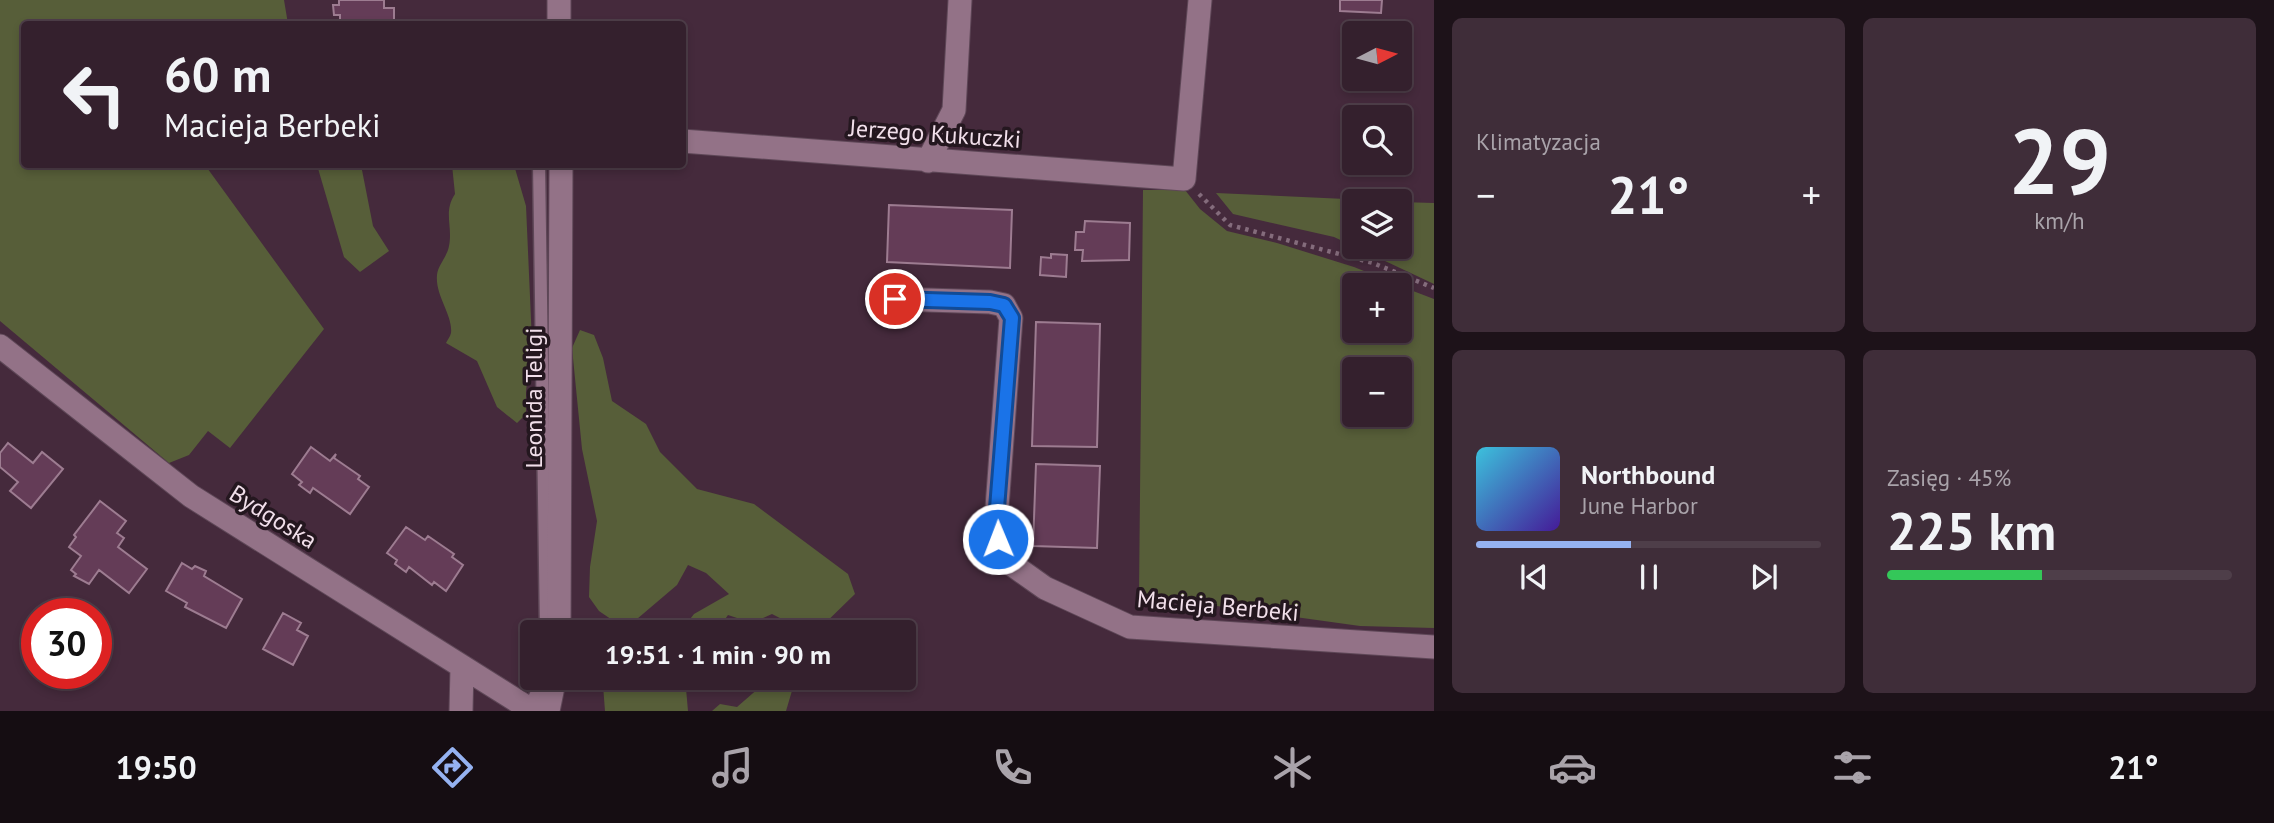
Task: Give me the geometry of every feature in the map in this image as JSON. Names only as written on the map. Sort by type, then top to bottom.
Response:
[{"type":"street","points":[[559,0],[559,21]]},
{"type":"street","points":[[928,161],[954,110],[960,0]]},
{"type":"street","points":[[1184,179],[1200,0]]},
{"type":"street","name":"Jerzego Kukuczki","points":[[686,141],[1184,179]]},
{"type":"street","name":"Leonida Teligi","points":[[559,620],[561,168]]},
{"type":"street","name":"Macieja Berbeki","points":[[895,299],[990,302],[1004,305],[1012,318],[996,521],[1000,556],[1045,588],[1130,627],[1434,647]]},
{"type":"street","name":"Bydgoska","points":[[0,346],[191,496],[462,667],[537,710]]},
{"type":"street","points":[[461,711],[462,667]]},
{"type":"street","points":[[537,710],[548,690]]},
{"type":"lane","points":[[538,168],[546,620]]},
{"type":"lane","points":[[537,710],[541,690]]},
{"type":"path","points":[[1184,179],[1230,225],[1373,263],[1434,288]]},
{"type":"green space","points":[[0,0],[284,0],[288,21],[21,21],[21,168],[207,168],[324,329],[230,448],[208,431],[189,455],[169,463],[0,321]]},
{"type":"green space","points":[[318,168],[362,168],[373,226],[389,251],[360,272],[344,257]]},
{"type":"green space","points":[[452,168],[515,168],[526,206],[532,342],[526,414],[517,423],[497,407],[477,361],[446,343],[451,326],[437,283],[437,275],[449,246],[449,213],[455,194]]},
{"type":"green space","points":[[1143,190],[1185,190],[1200,209],[1227,231],[1277,243],[1369,273],[1342,273],[1342,343],[1412,343],[1412,291],[1434,299],[1434,628],[1360,626],[1139,595]]},
{"type":"green space","points":[[1216,193],[1342,199],[1342,241],[1334,237],[1233,214]]},
{"type":"green space","points":[[1412,202],[1434,203],[1434,284],[1381,259],[1412,259]]},
{"type":"green space","points":[[580,330],[594,335],[603,358],[612,401],[646,424],[660,452],[697,489],[754,504],[848,574],[855,594],[828,620],[784,620],[772,614],[759,620],[743,620],[728,615],[724,620],[689,620],[694,614],[729,594],[706,573],[688,565],[677,585],[637,619],[612,620],[599,611],[589,597],[590,567],[597,521],[582,449],[572,348]]},
{"type":"green space","points":[[603,690],[686,690],[688,711],[605,711]]},
{"type":"green space","points":[[757,690],[792,690],[786,711],[712,711],[720,704],[737,707]]},
{"type":"building","points":[[339,0],[384,0],[384,8],[394,8],[394,21],[340,21],[340,15],[334,15],[333,5],[339,5]]},
{"type":"building","points":[[1340,0],[1382,0],[1381,13],[1340,11]]},
{"type":"building","points":[[889,205],[1012,210],[1010,268],[887,262]]},
{"type":"building","points":[[1085,221],[1130,223],[1129,260],[1082,261],[1083,250],[1075,250],[1076,232],[1084,232]]},
{"type":"building","points":[[1051,254],[1067,255],[1066,277],[1040,275],[1041,257],[1051,258]]},
{"type":"building","points":[[1036,322],[1100,324],[1097,447],[1032,446]]},
{"type":"building","points":[[8,443],[33,463],[42,452],[63,469],[31,508],[10,491],[18,482],[0,467],[0,453]]},
{"type":"building","points":[[311,447],[330,461],[336,454],[334,458],[360,476],[358,479],[369,487],[350,514],[313,488],[310,493],[299,485],[302,482],[292,474]]},
{"type":"building","points":[[1036,464],[1100,466],[1097,548],[1033,546]]},
{"type":"building","points":[[100,501],[126,521],[117,533],[124,538],[118,547],[147,569],[129,593],[99,570],[89,584],[74,576],[76,574],[71,570],[81,556],[69,547],[76,537],[74,535]]},
{"type":"building","points":[[406,527],[425,540],[428,536],[454,554],[452,557],[463,565],[446,591],[434,582],[432,585],[409,567],[406,572],[395,564],[397,560],[387,553]]},
{"type":"building","points":[[182,563],[192,569],[195,566],[206,571],[204,576],[242,599],[226,628],[185,607],[187,603],[166,591]]},
{"type":"building","points":[[283,613],[301,623],[297,630],[308,636],[293,665],[263,649]]},
{"type":"route","points":[[895,299],[990,302],[1004,305],[1012,318],[996,521],[998,539]]}]
